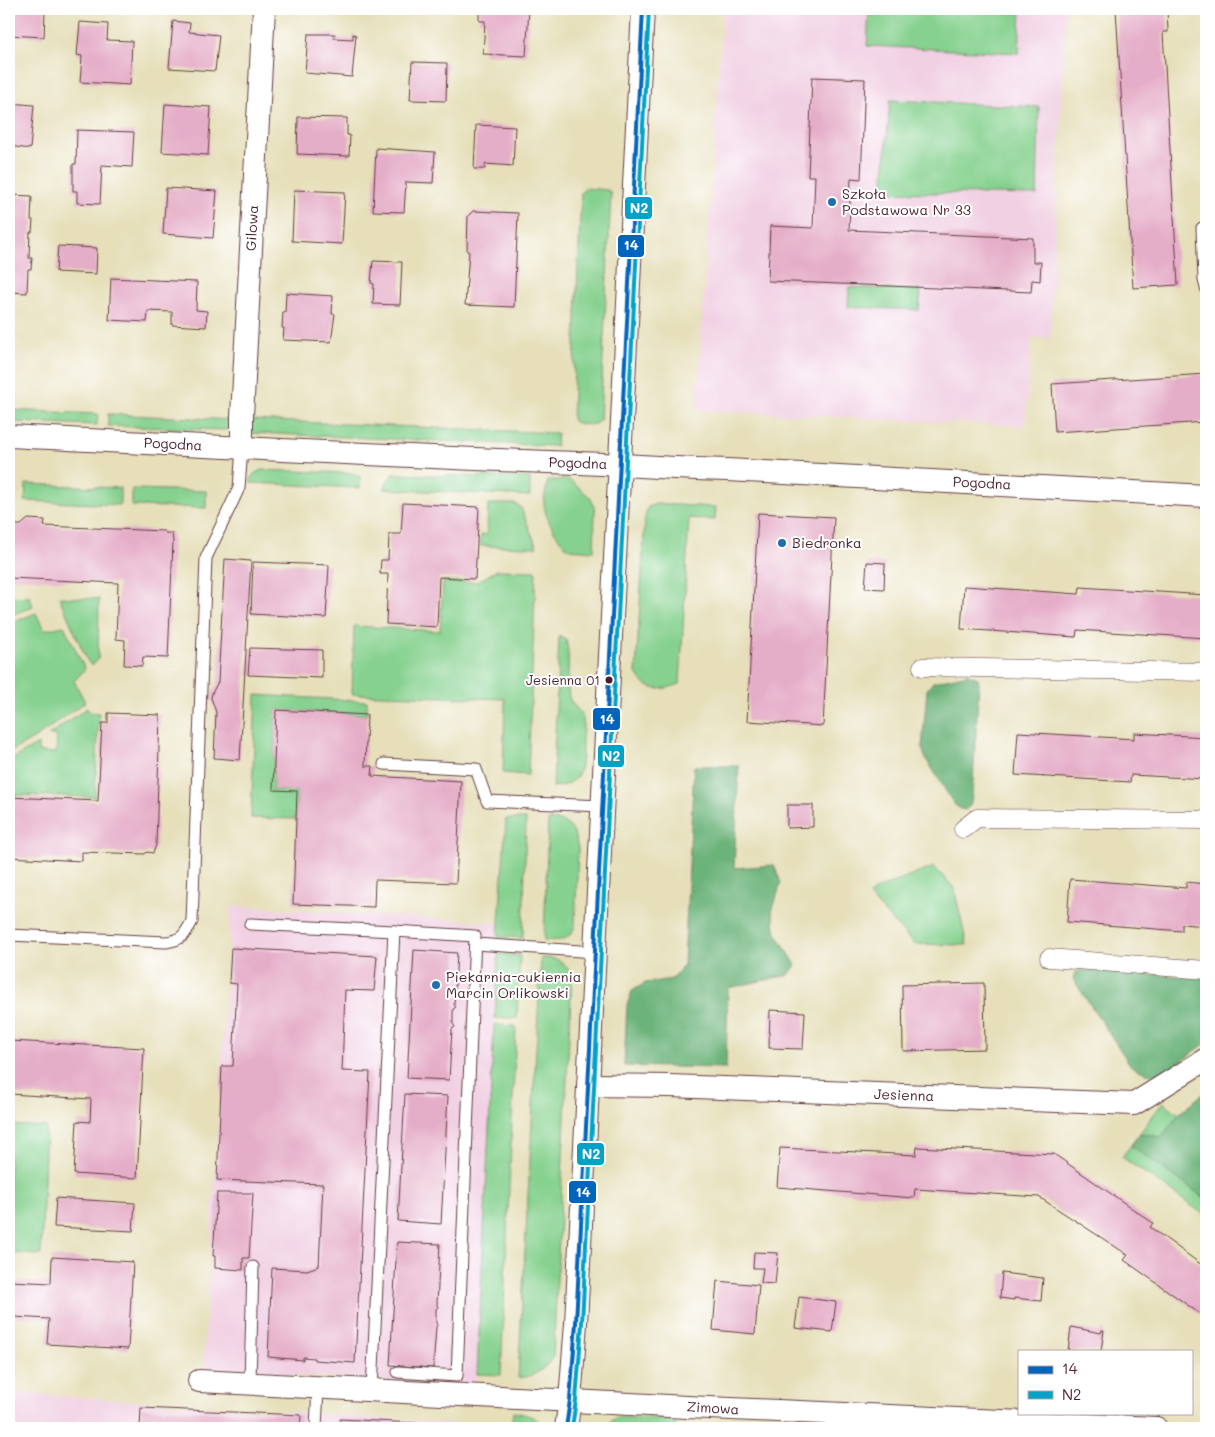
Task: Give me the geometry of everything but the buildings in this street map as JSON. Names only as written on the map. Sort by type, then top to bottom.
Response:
[{"type":"street","name":"Gilowa","points":[[242,448],[242,416],[264,9]]},
{"type":"street","points":[[566,1428],[576,1323],[643,9]]},
{"type":"street","name":"Pogodna","points":[[9,436],[914,479],[1206,496]]},
{"type":"street","points":[[922,667],[1206,672]]},
{"type":"street","points":[[963,828],[977,818],[1206,820]]},
{"type":"street","points":[[1049,958],[1206,970]]},
{"type":"street","name":"Jesienna","points":[[588,1085],[670,1086],[1134,1104],[1206,1059]]},
{"type":"street","name":"Zimowa","points":[[199,1381],[1156,1428]]},
{"type":"lane","points":[[1202,228],[1206,288]]},
{"type":"lane","points":[[9,935],[166,942],[177,941],[186,933],[192,921],[206,558],[240,488],[242,448]]},
{"type":"lane","points":[[384,764],[476,769],[487,802],[602,806]]},
{"type":"lane","points":[[250,924],[475,936],[457,1376],[398,1372]]},
{"type":"lane","points":[[372,1390],[394,931]]},
{"type":"lane","points":[[475,944],[595,952]]},
{"type":"lane","points":[[250,1383],[253,1267]]},
{"type":"lane","points":[[316,1428],[318,1387]]},
{"type":"shaded area","points":[[723,9],[1066,9],[1050,338],[1032,338],[1025,426],[696,410]]},
{"type":"shaded area","points":[[231,906],[499,923],[476,1385],[203,1371]]},
{"type":"shaded area","points":[[9,1392],[471,1425],[471,1428],[9,1428]]},
{"type":"green space","points":[[869,9],[1021,9],[1019,53],[867,46]]},
{"type":"green space","points":[[890,100],[1039,107],[1037,195],[883,192]]},
{"type":"green space","points":[[585,188],[608,190],[611,194],[600,420],[595,424],[588,425],[574,422],[572,419],[581,193]]},
{"type":"green space","points":[[849,287],[921,290],[919,310],[848,307]]},
{"type":"green space","points":[[9,410],[98,414],[97,425],[9,422]]},
{"type":"green space","points":[[108,414],[234,420],[231,427],[225,430],[108,426]]},
{"type":"green space","points":[[252,420],[557,433],[556,446],[251,433]]},
{"type":"green space","points":[[262,470],[350,473],[360,477],[360,488],[251,483],[253,475]]},
{"type":"green space","points":[[393,474],[530,478],[530,496],[384,489]]},
{"type":"green space","points":[[548,480],[570,480],[591,498],[595,510],[594,551],[569,549],[556,533],[548,520],[544,506]]},
{"type":"green space","points":[[26,484],[120,488],[120,505],[25,501]]},
{"type":"green space","points":[[132,489],[206,491],[206,508],[132,506]]},
{"type":"green space","points":[[488,504],[516,504],[521,508],[537,547],[481,546],[481,535],[487,534]]},
{"type":"green space","points":[[656,504],[716,507],[715,520],[689,518],[680,684],[660,689],[655,689],[645,684],[636,673],[645,517],[648,507]]},
{"type":"green space","points":[[497,570],[536,571],[528,775],[503,773],[505,699],[352,694],[354,626],[440,631],[443,581],[477,582]]},
{"type":"green space","points":[[9,596],[30,597],[33,606],[9,616]]},
{"type":"green space","points":[[59,597],[99,599],[98,659],[94,664],[91,665],[88,662]]},
{"type":"green space","points":[[36,613],[44,630],[64,626],[85,669],[74,681],[85,702],[38,736],[9,753],[9,624]]},
{"type":"green space","points":[[559,636],[566,640],[569,697],[583,718],[582,757],[576,778],[571,782],[553,787]]},
{"type":"green space","points":[[968,674],[978,678],[979,682],[972,797],[970,806],[965,810],[960,809],[954,804],[925,757],[922,747],[927,690],[933,682]]},
{"type":"green space","points":[[256,695],[367,701],[367,715],[276,710],[273,790],[297,791],[296,819],[251,818]]},
{"type":"green space","points":[[87,708],[89,712],[99,713],[95,797],[9,795],[9,761],[38,744],[38,752],[56,753],[57,736],[49,735]]},
{"type":"green space","points":[[694,766],[739,766],[734,868],[774,865],[781,883],[772,911],[776,933],[796,965],[789,975],[728,988],[726,1068],[624,1066],[627,1005],[632,991],[645,983],[672,979],[684,965]]},
{"type":"green space","points":[[506,819],[526,819],[523,938],[498,937]]},
{"type":"green space","points":[[548,820],[555,820],[569,826],[575,835],[578,848],[575,926],[567,938],[559,940],[544,940]]},
{"type":"green space","points":[[934,867],[954,888],[967,945],[914,944],[869,896],[875,890]]},
{"type":"green space","points":[[498,954],[520,955],[517,1018],[495,1018]]},
{"type":"green space","points":[[541,958],[561,961],[567,967],[572,978],[553,1358],[538,1372],[518,1378]]},
{"type":"green space","points":[[1082,970],[1206,978],[1206,1043],[1174,1066],[1160,1073],[1148,1073],[1131,1066],[1073,979],[1075,972]]},
{"type":"green space","points":[[494,1025],[516,1026],[501,1375],[477,1374]]},
{"type":"green space","points":[[1206,1091],[1206,1216],[1122,1157],[1163,1102],[1179,1114]]},
{"type":"green space","points":[[1206,1091],[1206,1199],[1131,1146],[1140,1133],[1161,1137],[1179,1114]]},
{"type":"green space","points":[[9,1125],[46,1127],[41,1255],[9,1253]]},
{"type":"green space","points":[[513,1412],[535,1418],[544,1428],[511,1428]]},
{"type":"green space","points":[[617,1417],[669,1419],[676,1424],[677,1428],[596,1428]]},
{"type":"transit line","name":"14","points":[[566,1428],[576,1323],[643,9]]},
{"type":"transit line","name":"N2","points":[[572,1428],[582,1323],[649,9]]},
{"type":"place","name":"Szkoła Podstawowa Nr 33","points":[[832,202]]},
{"type":"place","name":"Biedronka","points":[[782,543]]},
{"type":"place","name":"Jesienna 01","points":[[609,680]]},
{"type":"place","name":"Piekarnia-cukiernia Marcin Orlikowski","points":[[436,985]]}]
